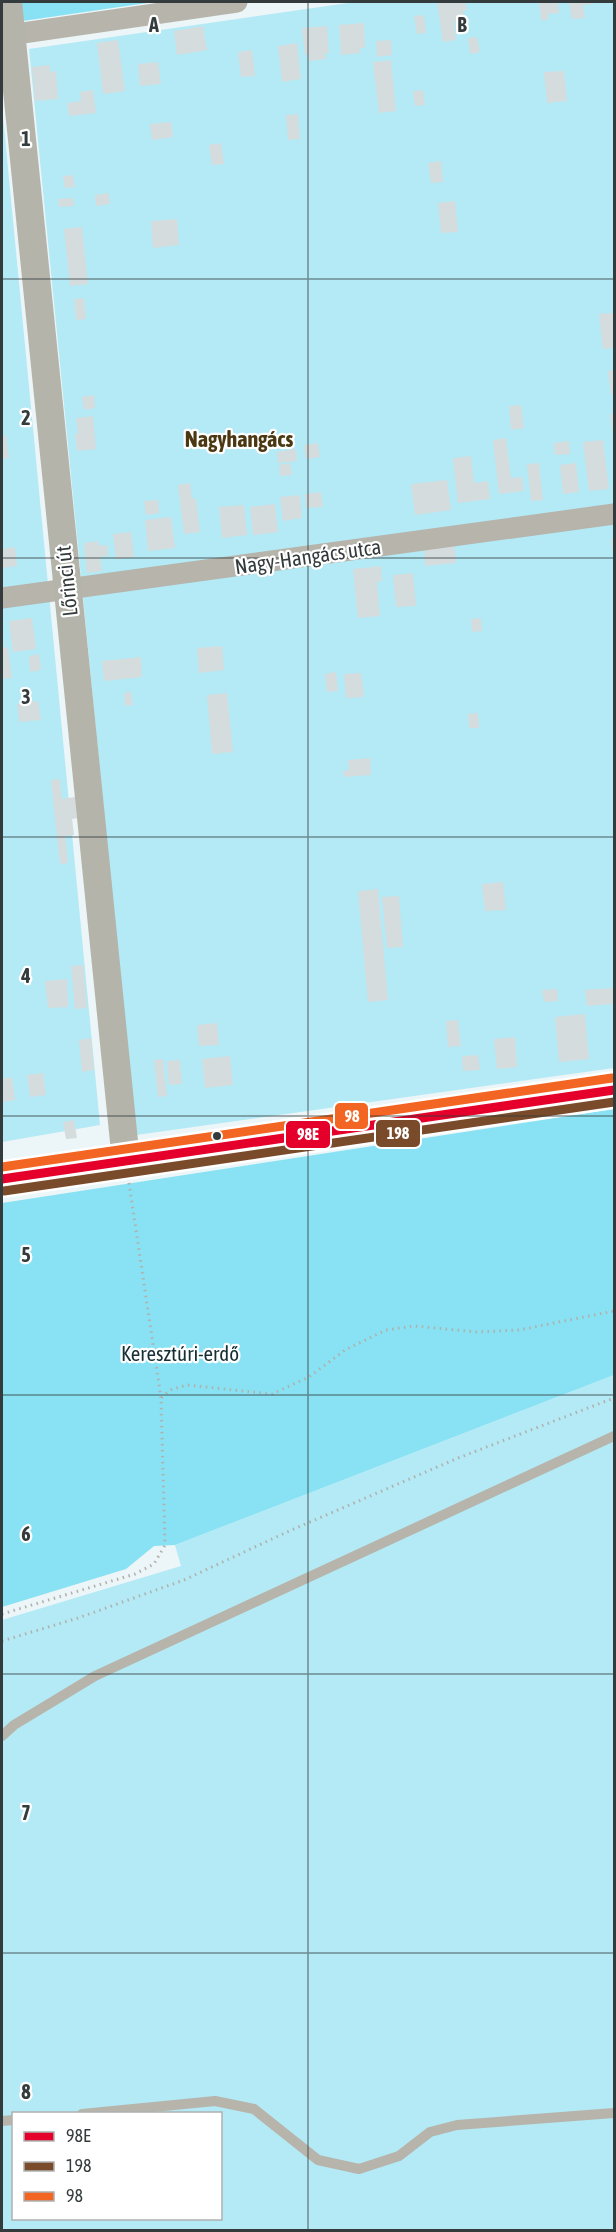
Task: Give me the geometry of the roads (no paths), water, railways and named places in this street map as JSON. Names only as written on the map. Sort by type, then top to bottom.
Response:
[{"type":"street","name":"Lőrinci út","points":[[8,2],[6,35],[68,590],[126,1161]]},
{"type":"street","points":[[6,35],[237,2]]},
{"type":"street","name":"Nagy-Hangács utca","points":[[2,598],[615,514]]},
{"type":"street","points":[[2,1179],[615,1090]]},
{"type":"lane","points":[[2,1736],[14,1725],[95,1676],[615,1436]]},
{"type":"lane","points":[[102,2112],[215,2101],[254,2109],[318,2160],[358,2169],[399,2156],[430,2132],[457,2125],[615,2113]]},
{"type":"district","name":"Nagyhangács","points":[[239,439]]},
{"type":"park label","name":"Keresztúri-erdő","points":[[180,1354]]}]
